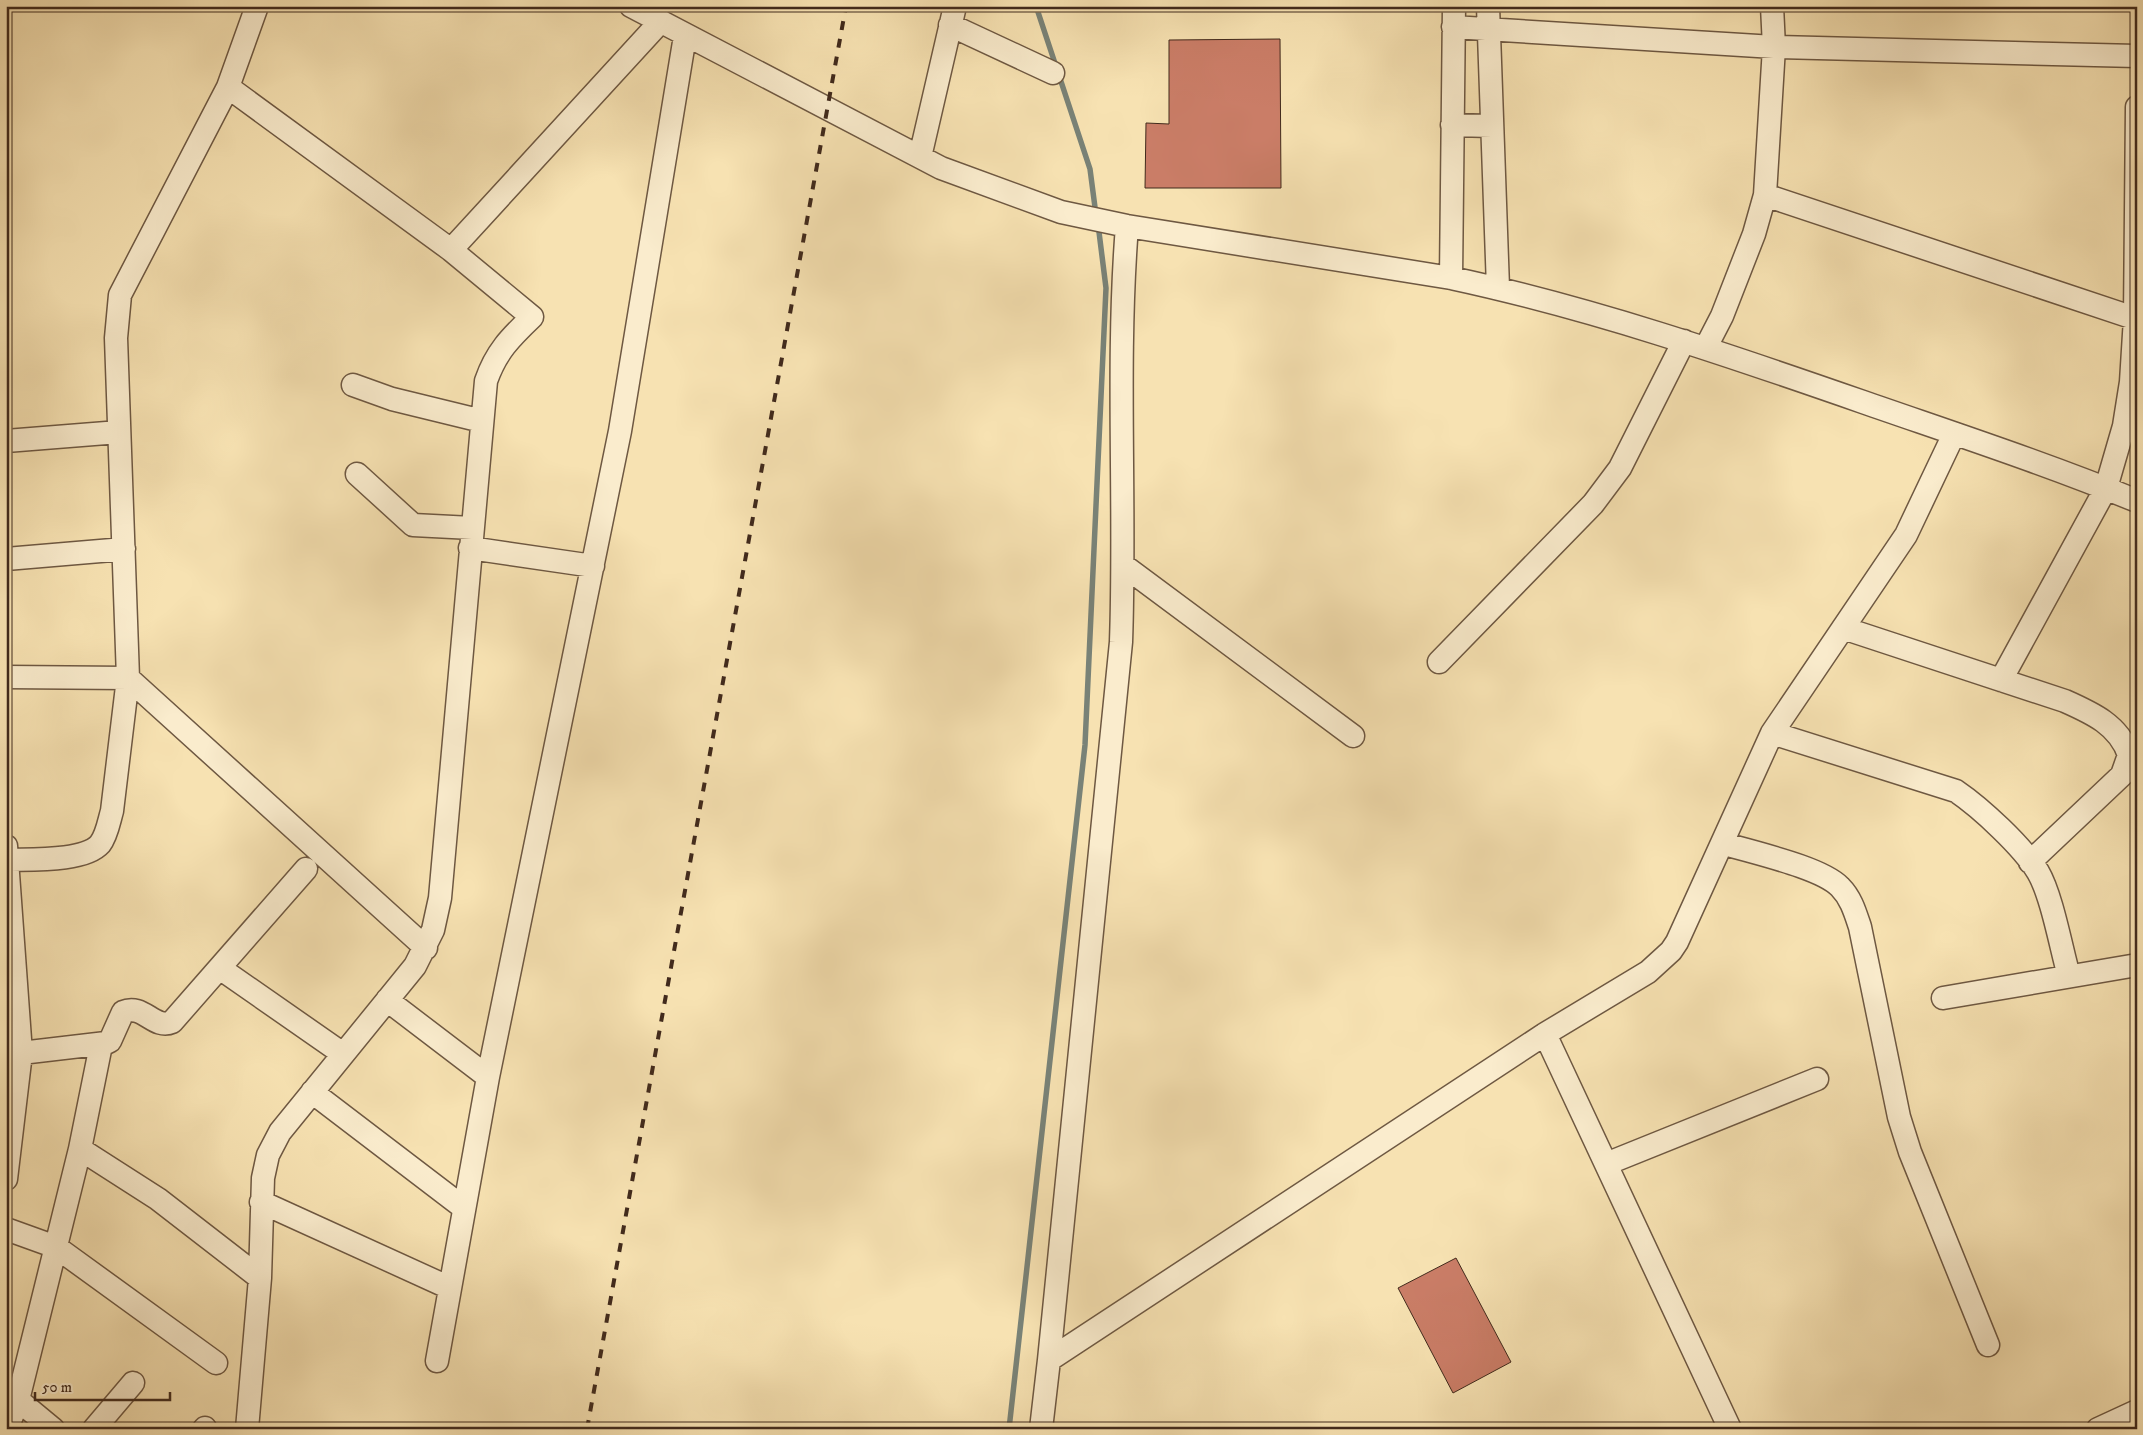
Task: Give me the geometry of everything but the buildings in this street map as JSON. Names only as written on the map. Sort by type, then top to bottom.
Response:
[{"type":"street","points":[[6,860],[65,857],[85,852],[100,844],[107,830],[112,811],[128,678],[116,338],[120,295],[228,87],[257,6]]},
{"type":"street","points":[[631,6],[661,21],[684,36],[941,168],[1061,212],[1122,225],[1451,278],[1498,288],[1706,347],[2106,488],[2137,501]]},
{"type":"street","points":[[1488,6],[1498,288]]},
{"type":"street","points":[[1706,347],[1722,316],[1754,234],[1765,195],[1774,47],[1772,6]]},
{"type":"street","points":[[920,157],[952,16],[1053,73]]},
{"type":"street","points":[[1451,278],[1454,16],[1488,30],[1774,47],[2137,56]]},
{"type":"street","points":[[451,250],[661,21]]},
{"type":"street","points":[[437,1361],[488,1077],[632,364],[684,36]]},
{"type":"street","points":[[228,87],[451,250],[532,317],[506,342],[493,361],[486,381],[440,898],[433,930],[416,966],[280,1132],[268,1155],[261,1202],[260,1278],[247,1429]]},
{"type":"street","points":[[2001,680],[2106,488],[2124,426],[2131,382],[2136,319],[2137,107]]},
{"type":"street","points":[[1452,125],[1492,126]]},
{"type":"street","points":[[1765,195],[2136,319]]},
{"type":"street","points":[[1041,1429],[1116,703],[1123,565],[1122,225]]},
{"type":"street","points":[[1440,662],[1593,504],[1608,485],[1620,468],[1684,341]]},
{"type":"street","points":[[353,385],[392,399],[482,421]]},
{"type":"street","points":[[6,441],[119,432]]},
{"type":"street","points":[[1049,1360],[1545,1034],[1648,972],[1671,951],[1677,942],[1772,733],[1906,535],[1954,434]]},
{"type":"street","points":[[357,474],[413,525],[592,566]]},
{"type":"street","points":[[6,559],[124,549]]},
{"type":"street","points":[[1123,565],[1353,736]]},
{"type":"street","points":[[1843,628],[2065,701],[2090,713],[2117,732],[2129,755],[2122,775],[2030,862]]},
{"type":"street","points":[[6,677],[128,678],[426,948]]},
{"type":"street","points":[[1772,733],[1956,791],[1979,809],[2030,862],[2045,888],[2069,976]]},
{"type":"street","points":[[1722,843],[1819,873],[1838,884],[1852,904],[1860,927],[1899,1117],[1910,1152],[1988,1345]]},
{"type":"street","points":[[6,845],[10,961],[21,1053],[10,1126],[6,1179]]},
{"type":"street","points":[[21,1053],[101,1044],[110,1041],[119,1017],[128,1010],[137,1009],[161,1024],[172,1022],[221,969],[306,869]]},
{"type":"street","points":[[1943,998],[2137,965]]},
{"type":"street","points":[[221,969],[343,1054]]},
{"type":"street","points":[[387,1000],[488,1077]]},
{"type":"street","points":[[1545,1034],[1730,1429]]},
{"type":"street","points":[[7,1429],[12,1398],[56,1247],[80,1149],[101,1044]]},
{"type":"street","points":[[1606,1164],[1817,1079]]},
{"type":"street","points":[[312,1092],[464,1208]]},
{"type":"street","points":[[80,1149],[158,1199],[260,1278]]},
{"type":"street","points":[[261,1202],[450,1288]]},
{"type":"street","points":[[6,1229],[56,1247],[216,1363]]},
{"type":"street","points":[[94,1429],[133,1383]]},
{"type":"street","points":[[12,1398],[53,1429]]},
{"type":"street","points":[[2098,1429],[2137,1411]]},
{"type":"waterway","points":[[1036,6],[1090,169],[1096,215]]},
{"type":"waterway","points":[[1009,1429],[1085,745],[1106,288],[1098,224]]},
{"type":"railway","points":[[587,1429],[846,6]]}]
